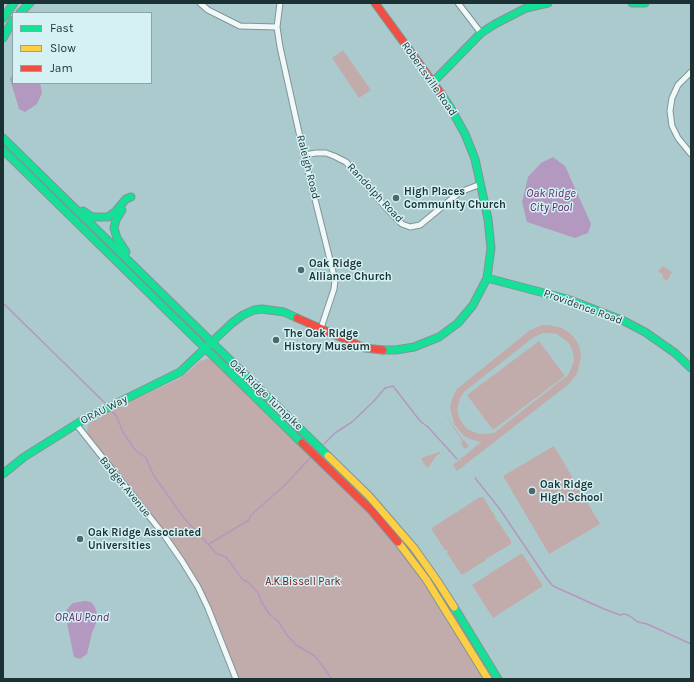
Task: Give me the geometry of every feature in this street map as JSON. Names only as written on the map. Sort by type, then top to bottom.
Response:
[{"type":"main road","points":[[3,18],[14,3]]},
{"type":"main road","points":[[20,12],[25,3]]},
{"type":"main road","points":[[20,12],[30,3]]},
{"type":"main road","name":"Robertsville Road","points":[[206,349],[237,319],[254,310],[262,309],[284,312],[365,348],[396,350],[414,347],[439,337],[458,323],[474,305],[487,278],[491,248],[490,233],[475,159],[465,134],[450,107],[375,3]]},
{"type":"main road","points":[[433,82],[482,33],[495,24],[526,8],[548,3]]},
{"type":"main road","points":[[632,3],[645,3]]},
{"type":"main road","points":[[3,44],[4,37],[12,22]]},
{"type":"main road","points":[[3,131],[44,179],[68,196],[88,215],[92,217],[112,215],[126,199],[131,197],[116,220],[114,228],[116,238],[120,246],[146,272],[165,297]]},
{"type":"main road","name":"Oak Ridge Turnpike","points":[[3,138],[369,496],[396,526],[438,582],[498,679]]},
{"type":"main road","name":"Oak Ridge Turnpike","points":[[3,150],[371,510],[426,579],[488,679]]},
{"type":"main road","points":[[3,157],[14,167],[32,179]]},
{"type":"main road","name":"Providence Road","points":[[487,278],[552,295],[593,308],[624,321],[645,332],[691,368]]},
{"type":"main road","name":"ORAU Way","points":[[3,474],[24,457],[76,424],[113,404],[167,380],[180,372],[206,349]]},
{"type":"street","points":[[200,3],[208,10],[240,26],[277,27]]},
{"type":"street","points":[[208,10],[212,3]]},
{"type":"street","name":"Raleigh Road","points":[[280,3],[277,27],[280,46],[304,155],[336,280],[321,328]]},
{"type":"street","points":[[458,3],[482,33]]},
{"type":"street","points":[[691,72],[678,86],[672,98],[670,111],[672,126],[678,138],[691,154]]},
{"type":"street","name":"Randolph Road","points":[[304,155],[316,153],[326,154],[346,162],[388,210],[402,224],[410,227],[420,225],[460,192],[481,184]]},
{"type":"street","name":"Badger Avenue","points":[[76,424],[164,535],[182,561],[198,587],[208,608],[236,679]]},
{"type":"green space","points":[[343,50],[371,90],[359,98],[332,58]]},
{"type":"green space","points":[[663,266],[672,272],[667,281],[658,271]]},
{"type":"green space","points":[[543,325],[550,325],[562,328],[570,333],[580,348],[581,358],[577,374],[569,384],[457,471],[453,465],[481,442],[464,436],[454,424],[450,408],[452,399],[457,389],[530,330]],"holes":[[[543,333],[557,334],[569,343],[573,352],[574,360],[568,375],[494,433],[479,434],[467,429],[460,420],[457,410],[460,398],[465,391],[534,337]]]},
{"type":"green space","points":[[539,341],[565,376],[493,430],[467,395]]},
{"type":"green space","name":"A.K.Bissell Park","points":[[207,359],[214,360],[371,514],[405,555],[435,598],[485,679],[238,679],[204,594],[189,566],[166,534],[89,438],[87,431],[91,421],[109,411],[179,379],[200,361]]},
{"type":"green space","points":[[441,408],[463,440],[469,446],[465,449],[461,444],[462,441]]},
{"type":"green space","points":[[554,446],[600,524],[549,554],[503,476]]},
{"type":"green space","points":[[439,451],[440,454],[437,455],[428,468],[421,458]]},
{"type":"green space","points":[[480,497],[483,497],[496,518],[495,520],[498,521],[511,541],[511,544],[486,558],[486,560],[464,574],[461,574],[447,553],[448,551],[445,550],[432,530],[433,527]]},
{"type":"green space","points":[[522,553],[543,586],[493,618],[472,585]]},
{"type":"water","points":[[12,75],[12,84],[40,84],[42,93],[37,104],[25,112],[19,109],[10,79]]},
{"type":"water","name":"Oak Ridge City Pool","points":[[553,157],[565,166],[591,224],[588,233],[575,238],[527,222],[522,202],[528,177],[541,163]]},
{"type":"water","name":"ORAU Pond","points":[[85,601],[91,602],[95,607],[98,618],[92,633],[87,654],[80,659],[74,657],[66,618],[67,609],[73,603]]},
{"type":"waterway","points":[[3,303],[107,405]]},
{"type":"waterway","points":[[324,444],[335,433],[352,422],[385,388],[393,386],[420,421],[428,427],[457,459]]},
{"type":"waterway","points":[[111,410],[117,417],[123,432],[135,450],[146,458],[154,476],[184,518],[217,554],[226,557],[243,580],[248,582],[258,593],[270,615],[278,621],[287,635],[296,645],[315,656],[332,679]]},
{"type":"waterway","points":[[209,544],[249,520],[251,515],[285,485],[310,458]]},
{"type":"waterway","points":[[475,478],[499,508],[553,586],[604,609],[620,615],[628,615],[638,622],[647,624],[691,644]]},
{"type":"traffic: fast","points":[[3,18],[14,3]]},
{"type":"traffic: fast","points":[[21,12],[30,3]]},
{"type":"traffic: fast","points":[[433,82],[481,33],[526,8],[548,3]]},
{"type":"traffic: fast","points":[[632,3],[645,3]]},
{"type":"traffic: fast","points":[[3,38],[12,22]]},
{"type":"traffic: fast","points":[[383,350],[396,350],[414,347],[439,337],[458,323],[473,305],[487,278],[491,248],[488,219],[475,159],[465,134],[442,95]]},
{"type":"traffic: fast","points":[[3,138],[328,456]]},
{"type":"traffic: fast","points":[[3,150],[302,443]]},
{"type":"traffic: fast","points":[[83,211],[92,217],[108,217],[115,212],[126,199],[131,197]]},
{"type":"traffic: fast","points":[[122,210],[116,220],[114,228],[117,238],[126,252]]},
{"type":"traffic: fast","points":[[487,278],[567,299],[624,321],[645,332],[675,353],[691,368]]},
{"type":"traffic: fast","points":[[3,474],[24,457],[83,420],[180,372],[232,323],[243,315],[254,310],[262,309],[284,312],[297,318]]},
{"type":"traffic: fast","points":[[454,607],[498,679]]},
{"type":"traffic: slow","points":[[328,456],[369,496],[414,548],[454,607]]},
{"type":"traffic: slow","points":[[398,542],[426,579],[488,679]]},
{"type":"traffic: jam","points":[[375,3],[442,95]]},
{"type":"traffic: jam","points":[[297,318],[365,348],[383,350]]},
{"type":"traffic: jam","points":[[302,443],[371,510],[398,542]]},
{"type":"place","name":"High Places Community Church","points":[[396,198]]},
{"type":"place","name":"Oak Ridge Alliance Church","points":[[301,270]]},
{"type":"place","name":"The Oak Ridge History Museum","points":[[276,340]]},
{"type":"place","name":"Oak Ridge High School","points":[[532,491]]},
{"type":"place","name":"Oak Ridge Associated Universities","points":[[80,539]]}]
